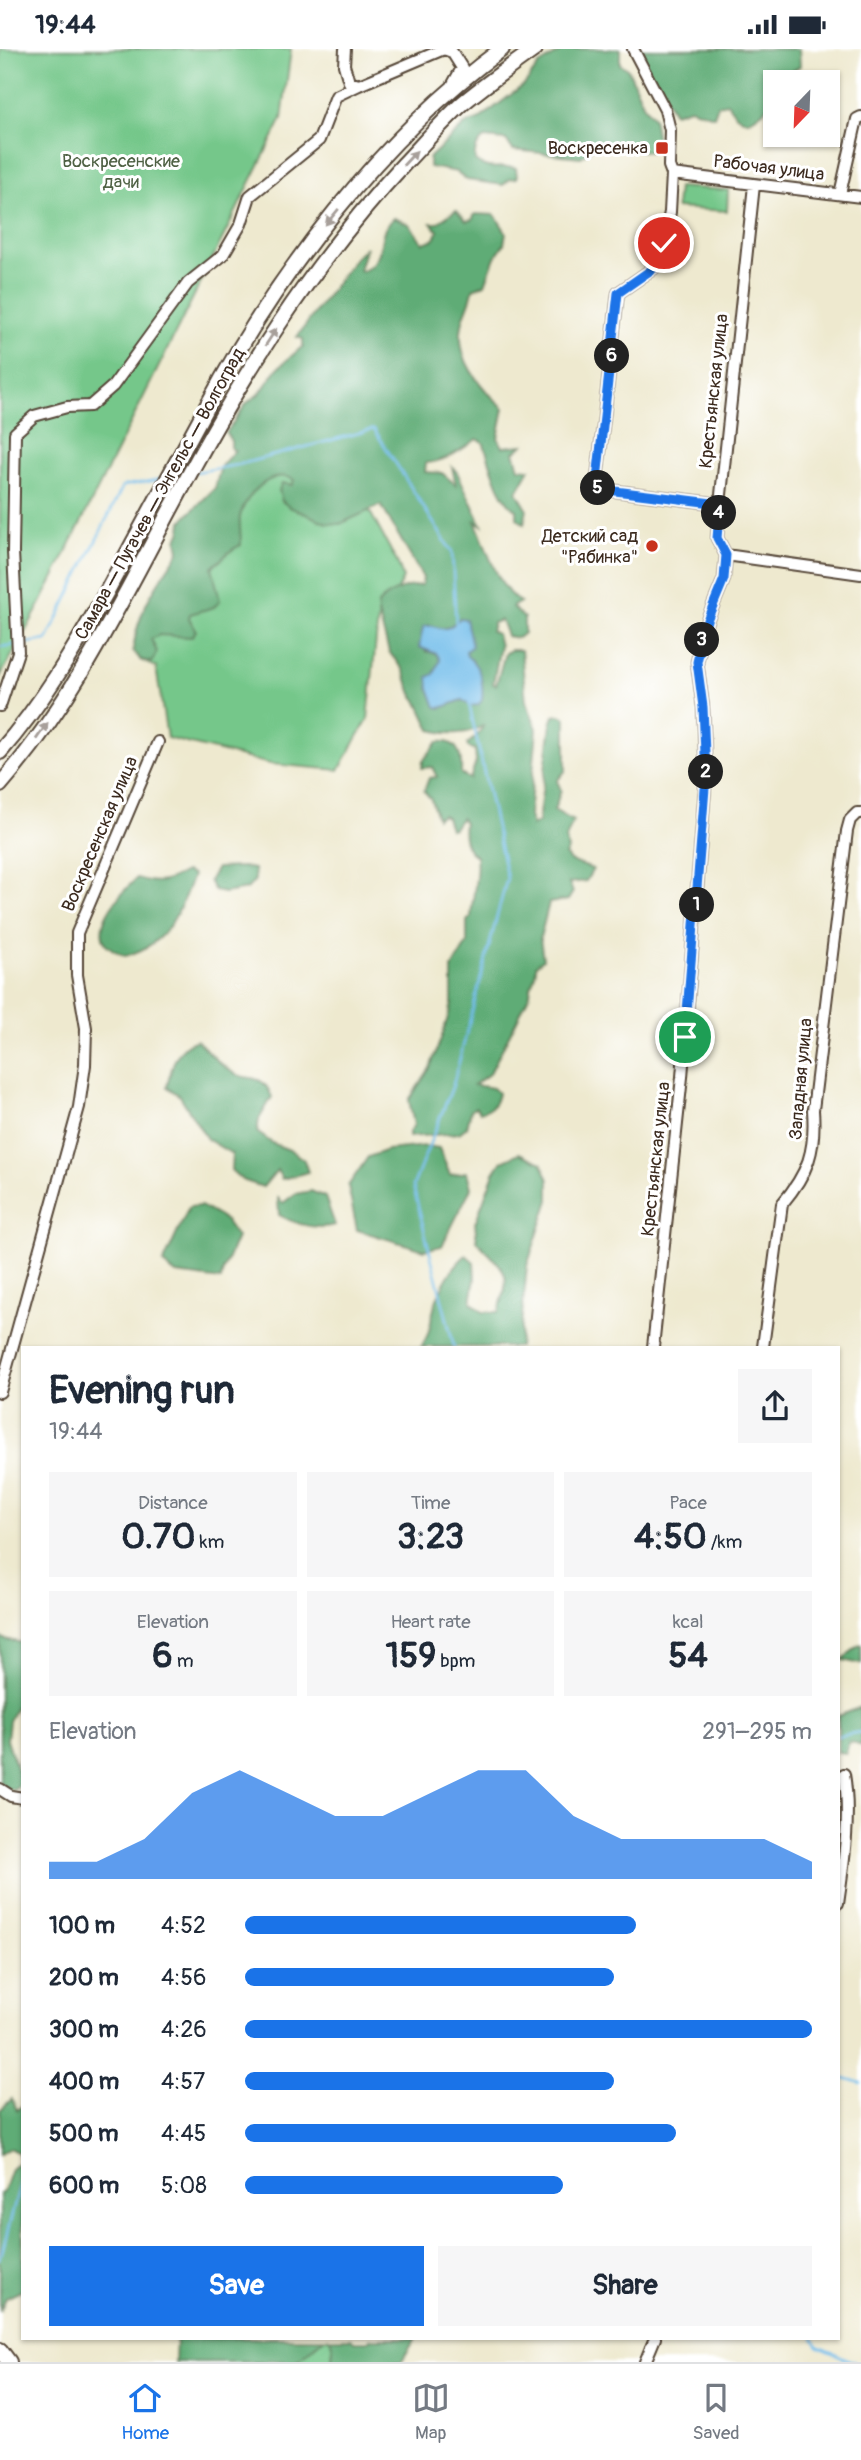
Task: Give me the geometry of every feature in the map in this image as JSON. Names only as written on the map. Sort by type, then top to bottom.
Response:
[{"type":"main road","name":"Самара — Пугачев — Энгельс — Волгоград","points":[[0,752],[47,691],[86,628],[234,357],[268,303],[309,246],[367,175],[446,94],[502,49]]},
{"type":"main road","name":"Самара — Пугачев — Энгельс — Волгоград","points":[[0,785],[38,738],[102,639],[209,437],[282,319],[336,243],[384,186],[462,104],[535,49]]},
{"type":"main road","points":[[0,2350],[9,2362]]},
{"type":"street","points":[[345,49],[344,65],[349,82],[359,85]]},
{"type":"street","points":[[0,706],[18,652],[13,552],[15,433],[34,416],[67,407],[90,406],[113,386],[188,283],[223,255],[241,224],[250,196],[319,140],[335,96],[444,49],[452,53],[462,68],[446,94]]},
{"type":"street","points":[[633,49],[665,110],[670,130],[669,166],[672,174],[666,233],[654,268],[618,293],[597,479],[599,489],[720,504]]},
{"type":"street","points":[[840,194],[857,119],[861,117]]},
{"type":"street","name":"Рабочая улица","points":[[672,174],[861,197]]},
{"type":"street","name":"Крестьянская улица","points":[[653,1346],[686,1024],[706,776],[703,707],[697,662],[707,620],[724,579],[726,555],[717,538],[754,185]]},
{"type":"street","points":[[726,555],[861,574]]},
{"type":"street","name":"Воскресенская улица","points":[[0,1392],[79,1107],[85,1065],[86,1028],[77,975],[77,933],[159,742]]},
{"type":"street","name":"Западная улица","points":[[763,1346],[782,1205],[796,1188],[813,1148],[813,1110],[847,831],[850,820],[857,813],[861,813]]},
{"type":"street","points":[[0,1347],[12,1351]]},
{"type":"street","points":[[840,1890],[848,1796],[844,1774]]},
{"type":"street","points":[[0,1789],[11,1796],[21,1798]]},
{"type":"street","points":[[645,2362],[654,2340]]},
{"type":"green space","name":"Воскресенские дачи","points":[[0,49],[291,49],[282,119],[41,603],[0,677]]},
{"type":"green space","points":[[565,49],[620,49],[620,64],[628,69],[644,106],[653,117],[658,146],[649,152],[598,143],[581,157],[513,150],[506,140],[484,138],[476,148],[475,161],[491,167],[516,168],[517,178],[510,179],[503,185],[467,180],[457,172],[429,167],[429,158],[466,124],[478,120],[525,84],[539,65]]},
{"type":"green space","points":[[636,49],[799,49],[800,66],[794,70],[763,70],[763,111],[750,120],[746,121],[735,114],[727,103],[718,105],[714,116],[690,108],[674,113]]},
{"type":"green space","points":[[678,187],[728,190],[727,211],[676,208]]},
{"type":"green space","points":[[456,210],[466,221],[472,220],[475,214],[495,215],[506,232],[504,244],[495,257],[485,284],[473,289],[463,320],[461,337],[462,349],[471,371],[486,391],[504,408],[498,438],[503,447],[523,445],[514,452],[519,468],[530,469],[517,492],[527,509],[524,524],[517,518],[517,510],[510,505],[500,489],[483,442],[477,439],[446,458],[426,463],[425,472],[442,473],[456,485],[452,467],[457,472],[482,525],[475,521],[493,566],[512,597],[520,602],[512,607],[524,618],[524,633],[518,638],[507,636],[501,620],[493,623],[491,631],[497,634],[500,646],[493,684],[496,685],[505,653],[521,650],[526,701],[537,729],[529,816],[532,826],[538,822],[551,724],[554,716],[560,715],[566,718],[566,770],[557,781],[561,790],[554,810],[573,821],[566,839],[568,850],[565,855],[570,861],[593,869],[586,881],[569,883],[573,892],[568,900],[549,903],[540,938],[543,959],[536,965],[530,994],[490,1073],[474,1085],[493,1088],[498,1093],[494,1103],[480,1112],[476,1107],[471,1110],[467,1127],[459,1133],[409,1137],[414,1125],[409,1100],[430,1068],[452,1004],[452,968],[467,943],[467,921],[471,917],[477,870],[476,856],[466,846],[461,818],[454,828],[450,829],[446,817],[442,815],[437,818],[431,799],[424,791],[429,778],[437,777],[432,767],[422,768],[423,761],[438,742],[451,743],[460,755],[461,774],[470,779],[476,762],[475,750],[467,744],[484,725],[472,731],[458,733],[431,730],[412,694],[403,669],[389,652],[378,604],[398,590],[422,585],[423,578],[381,505],[340,524],[327,523],[289,507],[282,501],[279,490],[282,483],[292,485],[294,480],[277,477],[261,485],[247,500],[240,519],[241,545],[212,567],[220,601],[214,607],[190,614],[189,618],[196,631],[191,637],[159,635],[151,639],[157,652],[152,662],[141,660],[133,651],[144,610],[179,552],[177,539],[182,521],[215,488],[221,466],[235,450],[231,449],[231,441],[226,433],[247,403],[260,393],[278,368],[303,346],[303,339],[297,337],[355,258],[366,247],[359,270],[363,271],[377,258],[384,231],[394,218],[409,224],[423,243],[435,239],[438,231],[431,223],[437,223]],"holes":[[[460,618],[467,656],[473,661],[462,700],[441,708],[436,707],[429,688],[440,660],[437,654],[425,651],[429,625],[446,628]]]},
{"type":"green space","points":[[287,460],[369,510],[403,578],[392,600],[379,609],[368,719],[339,770],[270,764],[167,738],[156,667],[140,660],[136,649],[248,479]]},
{"type":"green space","points":[[217,868],[254,869],[255,880],[247,889],[224,893],[215,891],[209,881]]},
{"type":"green space","points":[[185,872],[193,875],[170,926],[161,936],[139,951],[125,956],[106,944],[103,926],[106,917],[117,899],[137,878],[162,881]]},
{"type":"green space","points":[[197,1040],[232,1072],[264,1084],[272,1097],[259,1119],[257,1132],[304,1160],[308,1172],[282,1179],[277,1170],[263,1187],[242,1180],[231,1170],[232,1154],[207,1139],[180,1096],[167,1087],[179,1052]]},
{"type":"green space","points":[[425,1146],[439,1148],[450,1175],[467,1172],[471,1188],[442,1246],[424,1250],[357,1230],[348,1186],[368,1157],[387,1150]]},
{"type":"green space","points":[[519,1153],[542,1163],[549,1180],[549,1200],[527,1266],[519,1346],[422,1346],[441,1288],[466,1255],[474,1262],[475,1279],[471,1302],[483,1312],[498,1312],[506,1279],[500,1265],[477,1241],[475,1223],[494,1173],[502,1161]]},
{"type":"green space","points":[[311,1191],[325,1197],[335,1225],[307,1226],[279,1215],[278,1198],[283,1203],[295,1194]]},
{"type":"green space","points":[[201,1206],[225,1220],[237,1237],[221,1280],[176,1274],[163,1264],[189,1207]]},
{"type":"green space","points":[[0,1638],[21,1643],[21,1697],[9,1721],[7,1740],[21,1784],[14,1790],[7,1789],[0,1782]]},
{"type":"green space","points":[[861,1645],[861,1664],[842,1660],[858,1646]]},
{"type":"green space","points":[[861,1707],[861,1746],[849,1742],[846,1753],[840,1752],[840,1715]]},
{"type":"green space","points":[[12,2099],[17,2110],[21,2107],[21,2291],[6,2298],[0,2311],[0,2194],[11,2169],[20,2161],[19,2153],[9,2148],[0,2155],[0,2110]]},
{"type":"green space","points":[[176,2340],[322,2340],[297,2362],[175,2362]]},
{"type":"green space","points":[[322,2340],[331,2340],[332,2362],[297,2362]]},
{"type":"green space","points":[[331,2340],[415,2340],[401,2362],[332,2362]]},
{"type":"water","points":[[460,618],[466,619],[472,646],[466,651],[480,675],[482,700],[478,705],[470,706],[462,700],[441,708],[436,707],[428,677],[434,674],[440,660],[437,654],[419,647],[423,627],[444,628]]},
{"type":"waterway","points":[[196,472],[237,465],[374,429],[452,552],[456,625]]},
{"type":"waterway","points":[[21,644],[47,640],[123,486],[162,479]]},
{"type":"waterway","points":[[0,647],[14,645]]},
{"type":"waterway","points":[[454,1346],[413,1186],[453,1085],[507,878],[469,704]]},
{"type":"waterway","points":[[840,1736],[861,1732]]},
{"type":"waterway","points":[[840,2076],[861,2083]]},
{"type":"waterway","points":[[0,2259],[21,2181]]},
{"type":"waterway","points":[[814,2340],[818,2346],[854,2362]]},
{"type":"place","name":"Воскресенка","points":[[662,148]]},
{"type":"place","name":"Детский сад \"Рябинка\"","points":[[652,546]]},
{"type":"route","points":[[664,243],[654,268],[618,293],[597,479],[599,489],[720,504],[717,538],[726,555],[724,579],[707,620],[697,662],[703,707],[706,776],[685,1037]]}]
